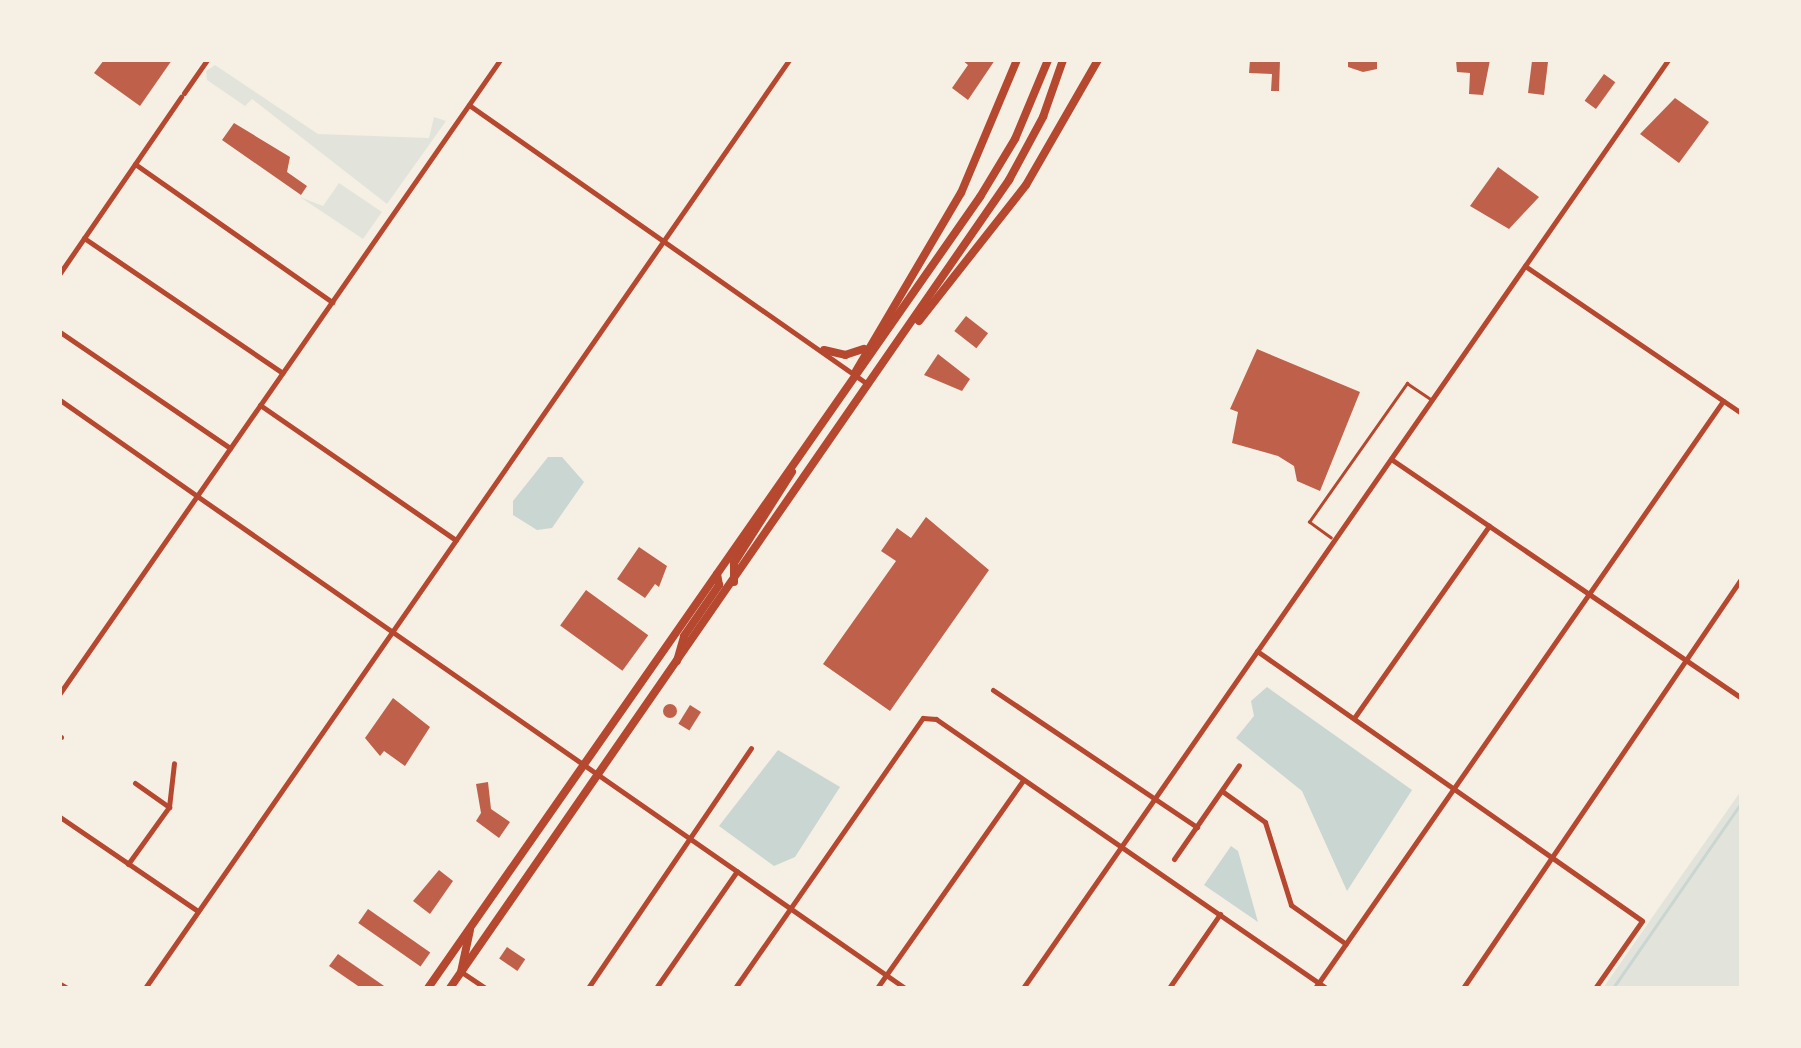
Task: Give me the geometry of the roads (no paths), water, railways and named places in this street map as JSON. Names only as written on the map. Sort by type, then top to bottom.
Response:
[{"type":"main road","points":[[855,376],[868,346],[961,193],[1018,60]]},
{"type":"main road","points":[[890,355],[1026,185],[1098,60]]},
{"type":"main road","points":[[433,985],[980,197],[1015,139],[1048,61]]},
{"type":"main road","points":[[450,988],[674,670],[1009,180],[1063,61]]},
{"type":"main road","points":[[824,350],[845,355],[868,346]]},
{"type":"main road","points":[[734,582],[734,563],[787,486],[794,463]]},
{"type":"main road","points":[[674,670],[684,636],[719,585],[717,574]]},
{"type":"main road","points":[[461,972],[470,928]]},
{"type":"street","points":[[60,273],[63,262],[84,238],[207,60]]},
{"type":"street","points":[[60,693],[500,60]]},
{"type":"street","points":[[145,988],[789,60]]},
{"type":"street","points":[[1023,988],[1668,60]]},
{"type":"street","points":[[469,105],[824,350],[869,386]]},
{"type":"street","points":[[135,164],[332,302]]},
{"type":"street","points":[[84,238],[283,373]]},
{"type":"street","points":[[1525,266],[1741,414]]},
{"type":"street","points":[[60,332],[230,448]]},
{"type":"street","points":[[60,400],[905,988]]},
{"type":"street","points":[[1317,985],[1722,401]]},
{"type":"street","points":[[260,405],[456,540]]},
{"type":"street","points":[[1391,459],[1741,698]]},
{"type":"street","points":[[1354,718],[1489,526]]},
{"type":"street","points":[[1463,988],[1741,578]]},
{"type":"street","points":[[1257,652],[1642,921],[1596,988]]},
{"type":"street","points":[[993,690],[1197,827]]},
{"type":"street","points":[[735,988],[923,718],[936,719],[1326,988]]},
{"type":"street","points":[[588,988],[752,748]]},
{"type":"street","points":[[128,864],[169,807],[174,763]]},
{"type":"street","points":[[1174,859],[1239,766]]},
{"type":"street","points":[[877,988],[1023,780]]},
{"type":"street","points":[[135,783],[169,807]]},
{"type":"street","points":[[1222,791],[1264,822],[1291,905],[1346,944]]},
{"type":"street","points":[[60,817],[198,911]]},
{"type":"street","points":[[656,988],[738,872]]},
{"type":"street","points":[[1169,988],[1220,914]]},
{"type":"street","points":[[461,972],[485,988]]},
{"type":"street","points":[[60,984],[66,988]]},
{"type":"lane","points":[[1335,540],[1309,522],[1407,382],[1432,400]]},
{"type":"waterway","points":[[1613,988],[1741,803]]}]
